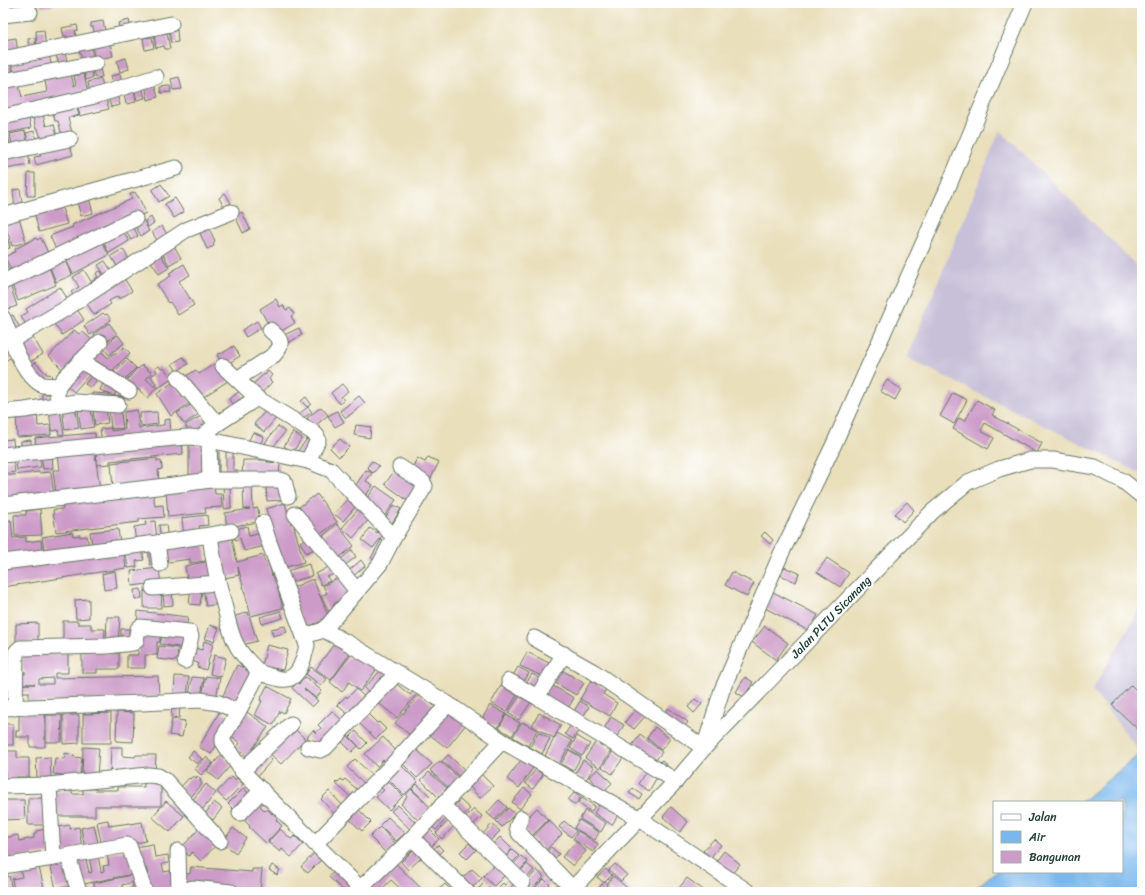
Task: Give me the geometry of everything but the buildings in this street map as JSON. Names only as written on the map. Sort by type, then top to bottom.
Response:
[{"type":"street","points":[[534,638],[594,672],[704,748],[722,690],[781,554],[834,444],[946,192],[1025,3]]},
{"type":"street","points":[[3,15],[30,12]]},
{"type":"street","points":[[3,59],[171,24]]},
{"type":"street","points":[[3,81],[96,63]]},
{"type":"street","points":[[3,117],[95,96],[156,77]]},
{"type":"street","points":[[3,153],[70,139]]},
{"type":"street","points":[[3,216],[176,168]]},
{"type":"street","points":[[12,340],[67,308],[186,230],[231,212]]},
{"type":"street","points":[[3,282],[135,219]]},
{"type":"street","points":[[3,318],[22,363],[27,370],[40,384],[44,386],[58,386]]},
{"type":"street","points":[[237,379],[274,355],[279,349],[281,344],[279,339],[270,330]]},
{"type":"street","points":[[56,406],[58,386],[100,342]]},
{"type":"street","points":[[81,361],[129,391]]},
{"type":"street","points":[[223,366],[257,398],[317,436],[318,440],[308,461]]},
{"type":"street","points":[[178,378],[217,424]]},
{"type":"street","points":[[210,480],[205,439],[217,424],[257,398]]},
{"type":"street","points":[[3,412],[56,406],[76,402],[118,406]]},
{"type":"street","points":[[3,455],[174,438],[189,437],[205,439],[308,461],[331,470],[394,537]]},
{"type":"street","name":"Jalan PLTU Sicanang","points":[[570,890],[640,819],[676,781],[704,748],[932,512],[968,482],[999,468],[1030,460],[1053,460],[1095,467],[1123,481],[1142,496]]},
{"type":"street","points":[[304,636],[324,630],[380,564],[394,537],[425,486],[422,482],[400,467]]},
{"type":"street","points":[[3,505],[210,480],[281,480],[284,482],[288,496]]},
{"type":"street","points":[[295,514],[358,591]]},
{"type":"street","points":[[210,535],[212,557],[218,583],[230,631],[236,644],[245,658],[259,672],[281,680],[288,679],[295,675],[300,668],[307,645],[263,523]]},
{"type":"street","points":[[3,562],[157,543],[231,531]]},
{"type":"street","points":[[157,543],[160,564]]},
{"type":"street","points":[[153,588],[218,583]]},
{"type":"street","points":[[185,661],[191,636],[189,632],[140,627],[138,629],[136,640],[133,643],[107,646],[20,648],[16,652],[9,708],[200,700],[219,703],[238,712]]},
{"type":"street","points":[[324,630],[448,704],[502,741],[640,819],[747,891]]},
{"type":"street","points":[[537,697],[564,654]]},
{"type":"street","points":[[259,672],[222,739],[223,742],[242,771],[363,891],[366,883],[412,838],[502,741]]},
{"type":"street","points":[[308,747],[320,750],[325,748],[397,673]]},
{"type":"street","points":[[508,681],[676,781]]},
{"type":"street","points":[[315,844],[394,763],[448,704]]},
{"type":"street","points":[[242,771],[291,724]]},
{"type":"street","points":[[3,786],[49,785],[148,774],[158,776],[165,780],[220,841]]},
{"type":"street","points":[[49,785],[53,858]]},
{"type":"street","points":[[240,813],[262,790]]},
{"type":"street","points":[[442,805],[522,882]]},
{"type":"street","points":[[521,818],[518,827],[519,833],[570,890]]},
{"type":"street","points":[[412,838],[467,892]]},
{"type":"street","points":[[3,866],[127,845],[130,846],[145,892]]},
{"type":"street","points":[[178,851],[178,892],[193,888],[231,892]]},
{"type":"street","points":[[68,856],[79,892]]},
{"type":"shaded area","points":[[1000,130],[1142,271],[1142,474],[907,358]]},
{"type":"shaded area","points":[[1142,605],[1142,759],[1141,753],[1092,690]]},
{"type":"water","points":[[1141,753],[1142,892],[971,892],[994,873],[1123,873],[1123,801],[1082,801]]}]
